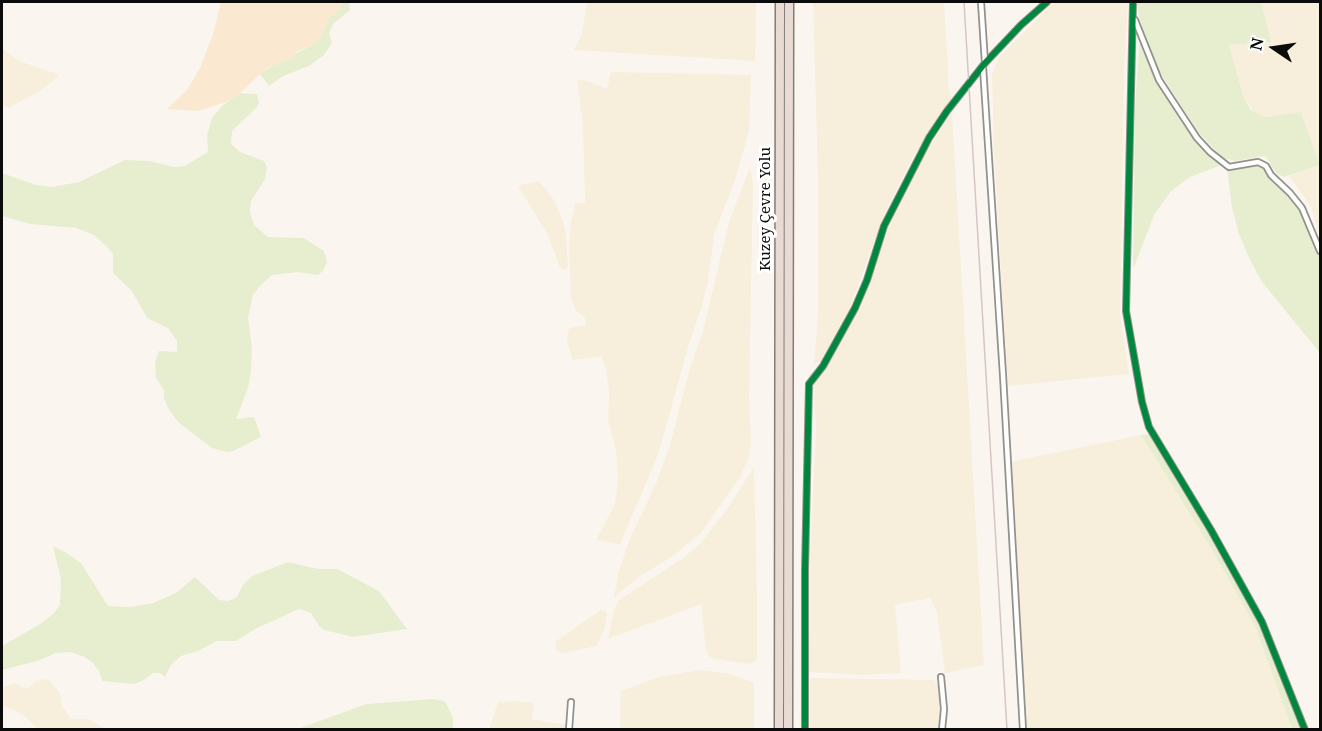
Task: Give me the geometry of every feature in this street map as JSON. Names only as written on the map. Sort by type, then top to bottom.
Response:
[{"type":"highway","name":"Kuzey Çevre Yolu","points":[[780,2],[784,417]]},
{"type":"highway","name":"Kuzey Çevre Yolu","points":[[784,417],[789,2]]},
{"type":"highway","points":[[779,729],[784,417]]},
{"type":"highway","points":[[783,452],[788,729]]},
{"type":"street","points":[[981,2],[1023,729]]},
{"type":"street","points":[[805,729],[805,570],[809,384],[823,366],[860,299],[884,226],[921,152],[947,111],[984,65],[1021,25],[1047,2]]},
{"type":"street","points":[[1133,2],[1126,311],[1142,402],[1149,427],[1211,530],[1262,622],[1305,729]]},
{"type":"street","points":[[1133,17],[1159,80],[1197,138],[1229,167],[1258,162],[1266,166],[1271,175],[1302,208],[1320,251]]},
{"type":"street","points":[[942,677],[944,709],[942,729]]},
{"type":"street","points":[[568,729],[571,702]]},
{"type":"shaded area","points":[[587,2],[756,2],[755,61],[574,50],[582,34]]},
{"type":"shaded area","points":[[813,2],[944,2],[949,89],[952,96],[913,157],[885,212],[849,310],[821,360],[814,365],[818,314],[818,178]]},
{"type":"shaded area","points":[[1054,2],[1128,2],[1124,66],[1120,315],[1129,374],[1008,386],[994,153],[992,74],[999,57]]},
{"type":"shaded area","points":[[1261,2],[1320,2],[1320,164],[1301,112],[1264,117],[1254,112],[1244,97],[1229,45],[1271,42]]},
{"type":"shaded area","points":[[2,48],[19,61],[60,75],[40,91],[9,108],[2,104]]},
{"type":"shaded area","points":[[611,72],[751,75],[749,129],[735,180],[714,235],[702,306],[658,455],[620,544],[596,540],[615,504],[618,480],[616,450],[608,420],[609,392],[606,369],[601,356],[573,360],[567,342],[569,328],[586,325],[585,318],[576,311],[571,298],[569,245],[575,203],[585,203],[583,125],[577,79],[607,89]]},
{"type":"shaded area","points":[[952,112],[984,665],[945,673],[937,613],[930,598],[895,605],[901,673],[860,675],[809,672],[810,563],[816,427],[813,387],[850,325],[891,222],[915,170]]},
{"type":"shaded area","points":[[1320,165],[1320,238],[1311,207],[1289,176]]},
{"type":"shaded area","points":[[750,167],[753,184],[749,458],[740,477],[701,533],[674,555],[636,579],[614,598],[618,574],[629,541],[657,481],[670,445],[690,368],[703,331],[729,222]]},
{"type":"shaded area","points":[[539,181],[554,200],[563,221],[568,266],[565,270],[560,268],[548,235],[518,186]]},
{"type":"shaded area","points":[[1141,435],[1209,545],[1255,626],[1292,729],[1026,729],[1010,462]]},
{"type":"shaded area","points":[[754,467],[757,595],[757,658],[755,662],[750,664],[710,657],[706,651],[701,604],[608,639],[614,609],[619,600],[699,545],[727,509]]},
{"type":"shaded area","points":[[601,610],[606,611],[607,614],[604,630],[597,646],[562,653],[556,650],[556,641]]},
{"type":"shaded area","points":[[700,670],[730,674],[754,683],[754,729],[620,729],[621,691],[659,677]]},
{"type":"shaded area","points":[[810,678],[934,680],[940,688],[940,729],[810,729]]},
{"type":"shaded area","points":[[46,679],[60,693],[62,706],[71,719],[88,719],[105,729],[38,729],[22,714],[2,705],[2,688],[14,683],[27,689],[36,681]]},
{"type":"shaded area","points":[[498,702],[534,703],[532,719],[567,725],[566,729],[489,730]]},
{"type":"green space","points":[[341,2],[349,2],[350,10],[333,24],[329,33],[332,43],[324,55],[309,66],[283,76],[269,86],[260,74],[314,44],[322,34],[329,18],[341,8]]},
{"type":"green space","points":[[1137,2],[1261,2],[1271,42],[1229,45],[1244,98],[1251,110],[1264,117],[1301,112],[1320,165],[1284,177],[1276,173],[1267,158],[1263,156],[1235,161],[1224,158],[1217,152],[1198,132],[1158,69],[1139,18]]},
{"type":"green space","points":[[1140,36],[1154,71],[1193,133],[1224,164],[1190,177],[1171,191],[1154,215],[1134,267],[1135,106]]},
{"type":"green space","points":[[240,93],[257,94],[259,103],[232,131],[231,144],[240,152],[264,161],[267,167],[265,179],[251,201],[250,212],[254,225],[268,237],[304,238],[324,251],[327,262],[323,271],[318,275],[298,272],[272,275],[253,295],[248,317],[252,348],[251,372],[248,388],[236,419],[254,417],[261,437],[227,452],[212,448],[178,422],[168,408],[164,390],[156,378],[155,361],[159,351],[177,352],[177,341],[168,328],[147,318],[132,291],[113,273],[113,254],[109,249],[94,235],[76,228],[30,224],[2,216],[2,173],[36,185],[52,187],[79,182],[125,160],[149,161],[174,167],[185,166],[208,152],[207,135],[212,118],[223,105]]},
{"type":"green space","points":[[1258,163],[1300,208],[1320,254],[1320,353],[1262,282],[1239,234],[1232,208],[1227,168]]},
{"type":"green space","points":[[1151,434],[1191,500],[1269,640],[1302,729],[1292,729],[1255,626],[1209,545],[1141,435]]},
{"type":"green space","points":[[53,546],[81,563],[108,606],[130,607],[153,603],[176,593],[195,577],[219,600],[228,601],[237,597],[243,585],[252,576],[288,562],[318,569],[337,569],[379,591],[407,629],[353,637],[324,630],[311,613],[299,609],[257,628],[236,641],[217,641],[198,651],[181,656],[171,665],[165,677],[160,673],[153,673],[134,684],[102,681],[99,671],[92,662],[71,652],[56,653],[37,661],[2,670],[2,646],[42,623],[60,605],[61,579]]},
{"type":"green space","points":[[433,699],[444,701],[447,705],[453,718],[453,729],[298,729],[366,704]]},
{"type":"sand","points":[[221,2],[341,2],[341,8],[329,18],[322,34],[314,44],[296,52],[291,59],[267,68],[228,101],[199,111],[167,109],[187,90],[200,68],[213,34]]},
{"type":"railway","points":[[964,2],[1007,730]]},
{"type":"cycle path","points":[[805,730],[805,570],[809,384],[823,366],[855,308],[867,280],[884,226],[929,138],[985,63],[1021,25],[1047,2]]},
{"type":"cycle path","points":[[1133,2],[1126,311],[1142,402],[1149,427],[1211,530],[1262,622],[1305,730]]}]
